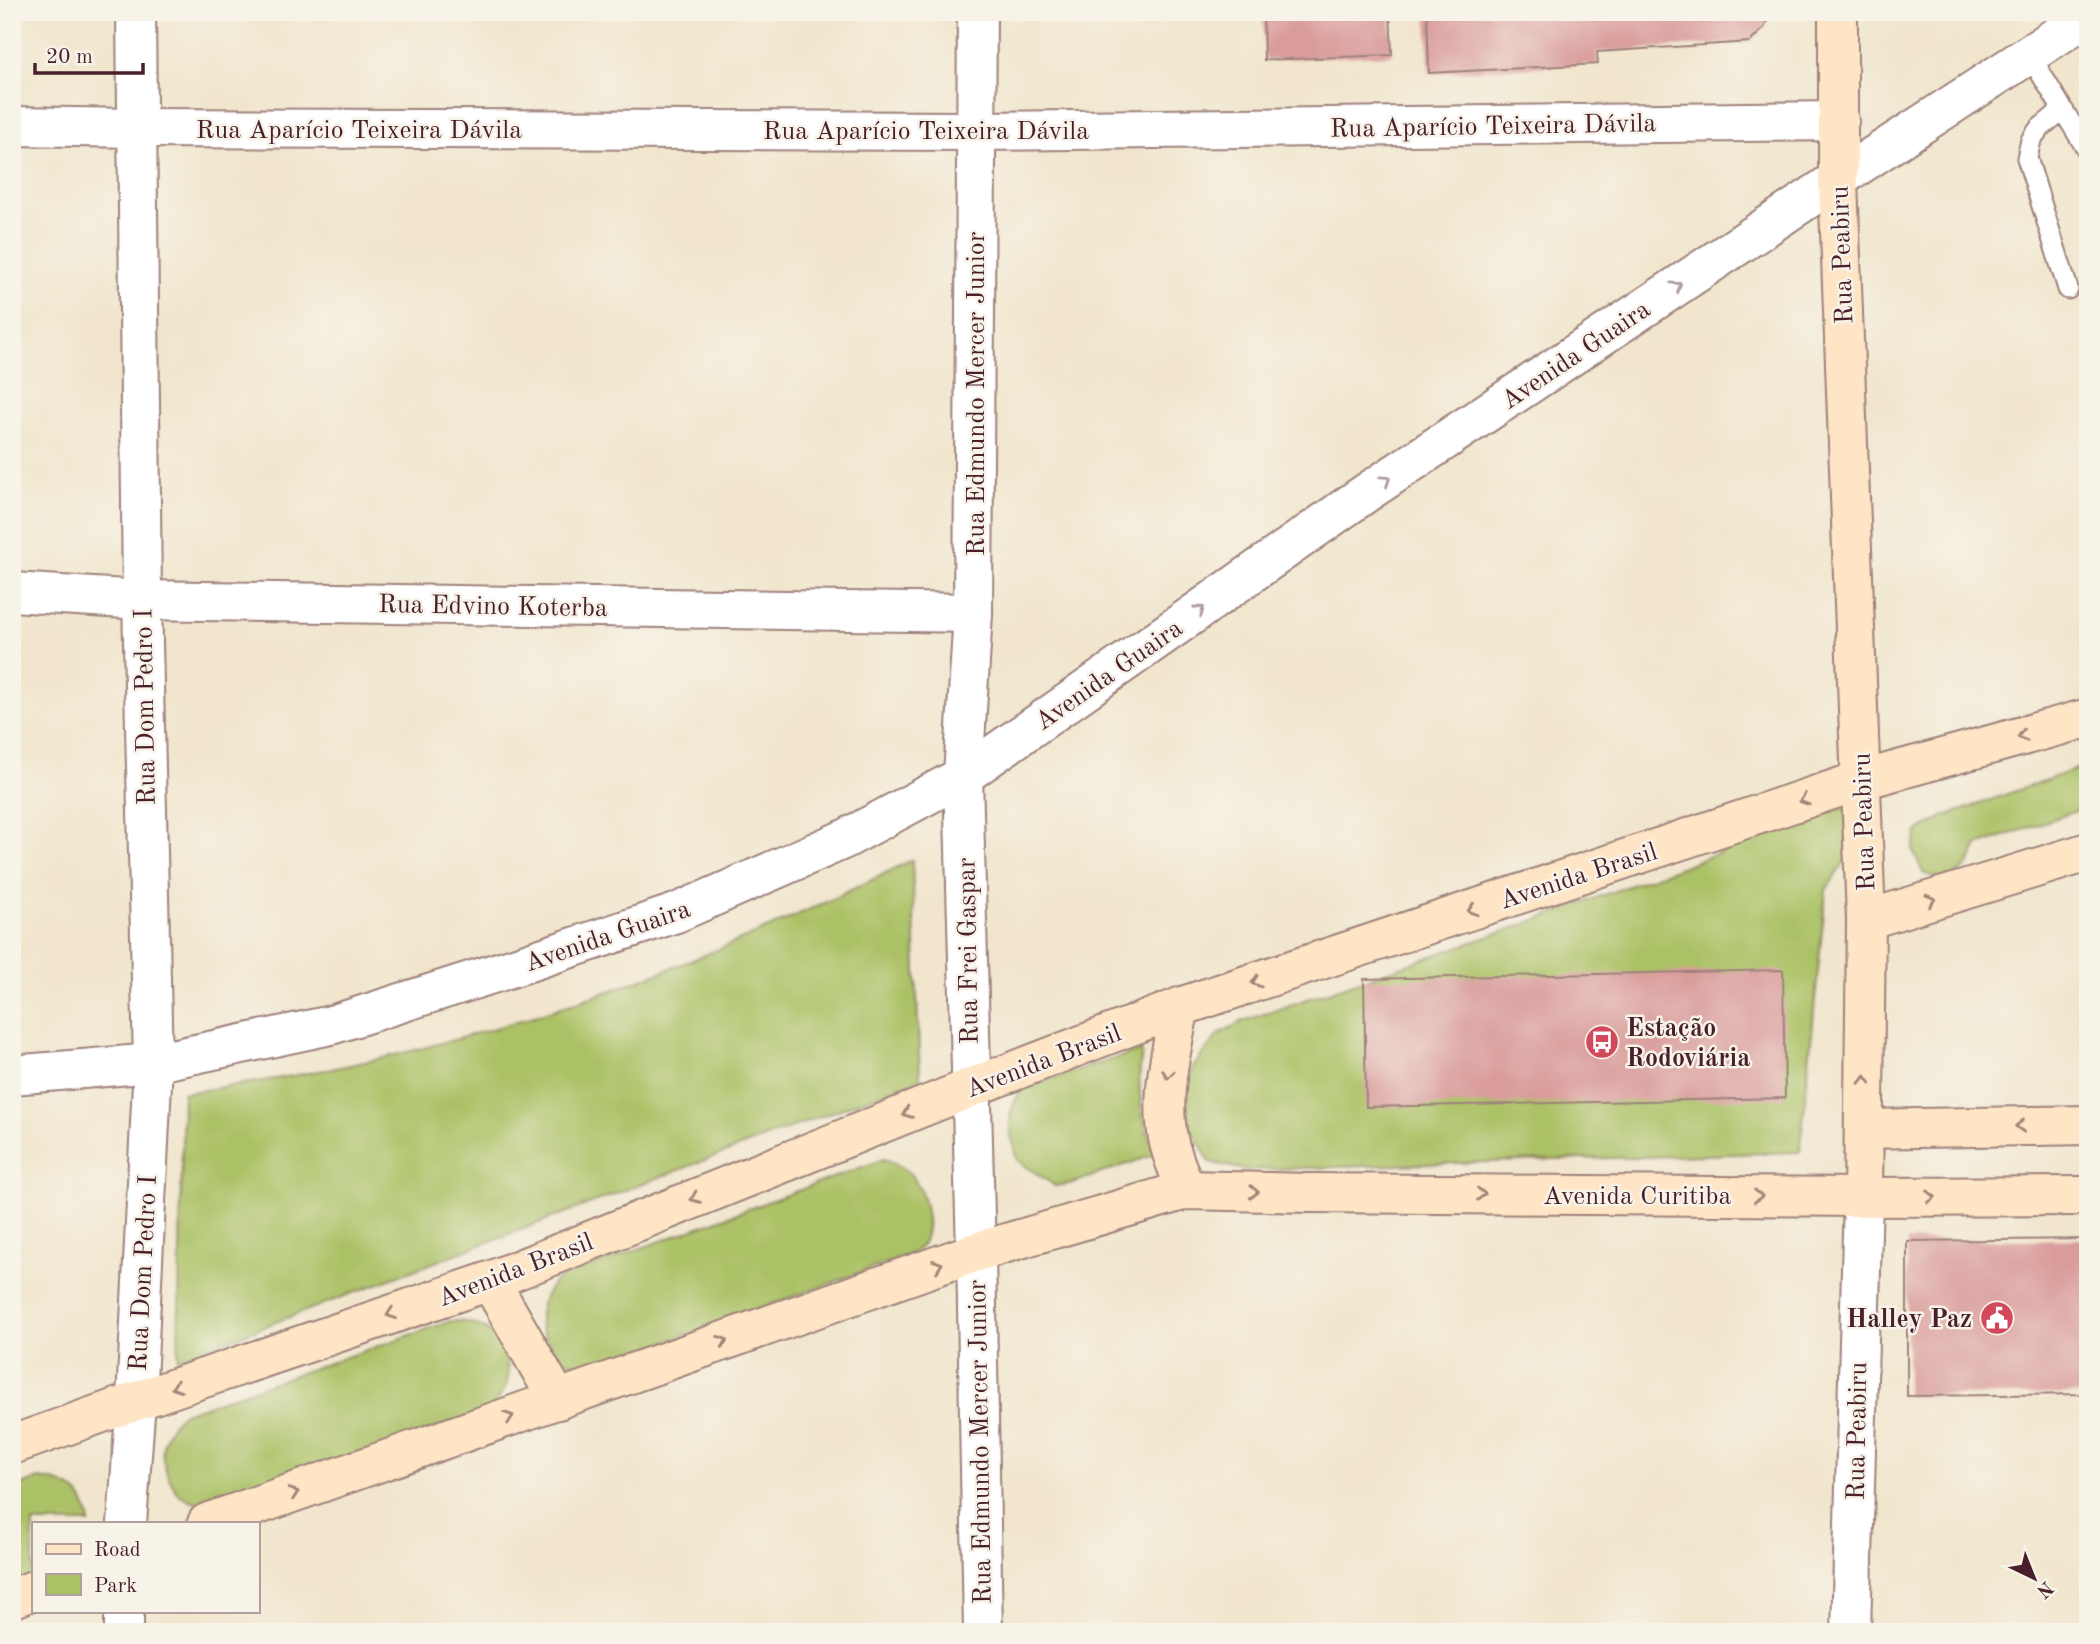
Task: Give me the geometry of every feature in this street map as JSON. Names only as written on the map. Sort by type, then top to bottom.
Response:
[{"type":"main road","name":"Rua Peabiru","points":[[1838,12],[1838,179],[1866,920],[1863,1197]]},
{"type":"main road","name":"Avenida Brasil","points":[[12,1445],[490,1280],[1180,1007],[1862,780],[2088,718]]},
{"type":"main road","points":[[1866,920],[2088,852]]},
{"type":"main road","points":[[209,1522],[975,1252],[1186,1190],[1170,1143],[1165,1110],[1167,1074],[1180,1007]]},
{"type":"main road","points":[[1864,1129],[2088,1125]]},
{"type":"main road","name":"Avenida Curitiba","points":[[1186,1190],[1863,1197],[2088,1196]]},
{"type":"main road","points":[[490,1280],[558,1400]]},
{"type":"main road","points":[[12,1599],[32,1590]]},
{"type":"street","name":"Rua Dom Pedro I","points":[[127,1522],[153,1063],[142,600],[136,12]]},
{"type":"street","name":"Rua Edmundo Mercer Junior","points":[[963,775],[973,612],[977,12]]},
{"type":"street","name":"Avenida Guaira","points":[[12,1075],[153,1063],[331,1025],[676,913],[845,839],[963,775],[1366,493],[2088,16]]},
{"type":"street","name":"Rua Aparício Teixeira Dávila","points":[[12,125],[136,128],[977,131],[1839,121]]},
{"type":"street","name":"Rua Edvino Koterba","points":[[12,592],[142,600],[973,612]]},
{"type":"street","name":"Rua Frei Gaspar","points":[[963,775],[975,1252]]},
{"type":"street","name":"Rua Peabiru","points":[[1851,1632],[1863,1197]]},
{"type":"street","name":"Rua Edmundo Mercer Junior","points":[[975,1252],[982,1632]]},
{"type":"street","points":[[124,1612],[124,1632]]},
{"type":"lane","points":[[2029,54],[2088,151]]},
{"type":"lane","points":[[2062,110],[2039,129],[2031,140],[2027,158],[2068,289]]},
{"type":"green space","points":[[2088,765],[2088,807],[1978,845],[1965,868],[1949,877],[1941,880],[1923,873],[1913,850],[1917,832],[1943,817]]},
{"type":"green space","points":[[1847,806],[1846,860],[1826,890],[1800,1152],[1245,1170],[1210,1162],[1192,1131],[1185,1098],[1193,1067],[1219,1034],[1241,1022],[1522,925]]},
{"type":"green space","points":[[912,860],[920,1079],[178,1359],[183,1093],[362,1063],[456,1039],[590,998],[720,949],[848,892]]},
{"type":"green space","points":[[1142,1050],[1139,1078],[1141,1103],[1156,1154],[1073,1183],[1055,1186],[1017,1160],[1010,1122],[1013,1106],[1023,1088]]},
{"type":"green space","points":[[884,1159],[910,1174],[920,1189],[926,1208],[927,1229],[923,1243],[907,1256],[598,1366],[581,1365],[562,1358],[547,1340],[540,1324],[541,1308],[557,1279]]},
{"type":"green space","points":[[451,1321],[471,1323],[488,1330],[505,1352],[507,1383],[490,1409],[220,1506],[187,1499],[180,1495],[172,1484],[163,1457],[164,1441],[171,1426],[184,1413]]},
{"type":"green space","points":[[39,1479],[67,1486],[80,1496],[90,1522],[32,1522],[32,1585],[12,1592],[12,1488]]},
{"type":"building","points":[[1263,12],[1390,12],[1392,55],[1264,60]]},
{"type":"building","points":[[1427,12],[1771,12],[1764,28],[1750,42],[1597,52],[1598,64],[1429,73]]},
{"type":"building","points":[[1783,970],[1785,1098],[1366,1107],[1364,979]]},
{"type":"building","name":"Halley Paz","points":[[2088,1239],[2088,1394],[1907,1396],[1907,1241]]},
{"type":"place","name":"Estação Rodoviária","points":[[1602,1042]]},
{"type":"place","name":"Halley Paz","points":[[1997,1318]]}]
